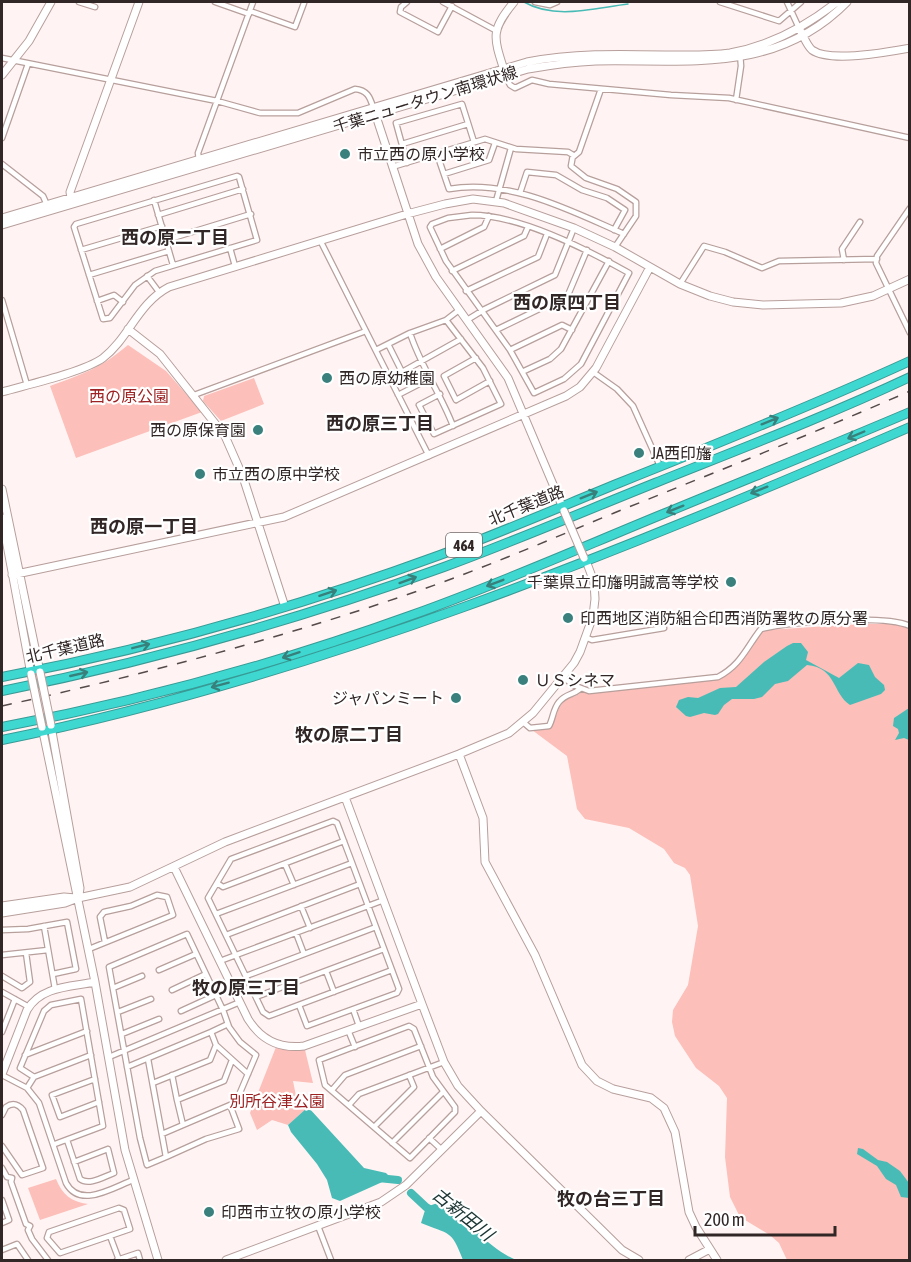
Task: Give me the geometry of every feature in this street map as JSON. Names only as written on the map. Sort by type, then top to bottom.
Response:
[{"type":"highway","name":"北千葉道路","points":[[2,677],[35,672],[150,644],[285,607],[441,555],[563,508],[829,397],[909,361]]},
{"type":"highway","name":"北千葉道路","points":[[2,691],[224,638],[391,586],[492,549],[845,406],[909,377]]},
{"type":"highway","points":[[2,727],[59,717],[174,689],[276,660],[412,615],[909,412]]},
{"type":"highway","points":[[2,740],[137,708],[299,663],[426,622],[909,428]]},
{"type":"street","points":[[2,75],[29,41],[51,2]]},
{"type":"street","points":[[79,2],[95,7]]},
{"type":"street","points":[[71,198],[70,192],[139,2]]},
{"type":"street","points":[[215,2],[295,27],[304,3]]},
{"type":"street","points":[[199,160],[198,153],[253,2]]},
{"type":"street","points":[[407,2],[401,7],[400,12],[438,32],[452,6]]},
{"type":"street","points":[[443,2],[495,30]]},
{"type":"street","points":[[514,2],[495,30],[496,45],[504,71],[510,85],[515,88],[532,80],[549,84],[736,100],[909,138]]},
{"type":"street","points":[[535,2],[550,5],[557,2]]},
{"type":"street","points":[[720,2],[778,21],[801,2]]},
{"type":"street","points":[[787,2],[810,48],[820,54],[873,54],[909,48]]},
{"type":"street","name":"千葉ニュータウン南環状線","points":[[801,31],[837,2]]},
{"type":"street","name":"千葉ニュータウン南環状線","points":[[2,225],[549,58],[597,54],[740,54],[826,20],[847,2]]},
{"type":"street","points":[[736,100],[740,54]]},
{"type":"street","points":[[2,58],[217,101],[260,113],[293,113],[307,110],[355,89],[361,89],[368,94],[418,244],[430,269],[508,378],[585,559],[594,582],[596,599],[593,616],[577,658],[523,722],[502,737],[225,842],[130,886],[65,903],[2,913]]},
{"type":"street","points":[[2,138],[28,64]]},
{"type":"street","points":[[601,89],[579,152],[573,157],[570,166],[585,177],[617,189],[636,202],[637,214],[615,247]]},
{"type":"street","points":[[407,163],[396,123],[462,104],[474,142]]},
{"type":"street","name":"千葉ニュータウン南環状線","points":[[2,218],[374,111]]},
{"type":"street","points":[[402,144],[468,124]]},
{"type":"street","points":[[392,167],[485,139],[511,148],[567,152],[573,154],[573,157]]},
{"type":"street","points":[[444,174],[489,160],[495,143]]},
{"type":"street","points":[[496,201],[511,148]]},
{"type":"street","points":[[437,154],[449,189],[478,186],[520,193],[566,209],[624,234]]},
{"type":"street","points":[[2,164],[43,196],[47,205]]},
{"type":"street","points":[[520,193],[527,172],[556,175],[582,190],[607,198],[625,210],[614,230]]},
{"type":"street","points":[[237,176],[251,214],[257,240],[155,271],[135,285],[111,318],[105,320],[102,317],[81,250],[76,224],[154,200],[237,176]]},
{"type":"street","points":[[158,215],[243,189]]},
{"type":"street","points":[[2,393],[96,362],[107,354],[159,292],[181,282],[407,214],[473,199],[496,201],[518,207],[574,228],[615,247],[680,284],[722,299],[763,305],[841,303],[873,296],[909,279]]},
{"type":"street","points":[[154,200],[173,265]]},
{"type":"street","points":[[909,208],[876,263],[909,333]]},
{"type":"street","points":[[166,240],[251,214]]},
{"type":"street","points":[[440,249],[484,227],[489,216]]},
{"type":"street","points":[[489,216],[508,220],[568,242],[629,273],[581,364],[564,379],[534,393],[524,371],[510,350],[452,271],[430,227],[432,224],[454,217],[489,216]]},
{"type":"street","points":[[844,260],[842,249],[860,222]]},
{"type":"street","points":[[81,250],[162,226]]},
{"type":"street","points":[[452,271],[524,236],[528,227]]},
{"type":"street","points":[[467,320],[555,274],[574,228]]},
{"type":"street","points":[[466,291],[538,256],[547,234]]},
{"type":"street","points":[[320,240],[429,456]]},
{"type":"street","points":[[680,284],[704,246],[725,252],[762,268],[779,261],[877,259]]},
{"type":"street","points":[[230,249],[235,266]]},
{"type":"street","points":[[496,330],[568,295],[587,250]]},
{"type":"street","points":[[89,275],[169,251]]},
{"type":"street","points":[[524,371],[556,355],[566,342],[609,261]]},
{"type":"street","points":[[15,574],[258,524],[303,510],[572,392],[593,372],[650,267]]},
{"type":"street","points":[[147,276],[159,292]]},
{"type":"street","points":[[97,300],[114,295],[123,302]]},
{"type":"street","points":[[2,300],[27,385]]},
{"type":"street","points":[[376,350],[410,333],[446,320],[459,310]]},
{"type":"street","points":[[440,394],[420,404],[434,434],[501,404],[476,358],[446,320]]},
{"type":"street","points":[[510,350],[562,325],[572,330]]},
{"type":"street","points":[[128,329],[160,354],[217,425],[231,448],[285,607]]},
{"type":"street","points":[[194,395],[366,331]]},
{"type":"street","points":[[410,333],[453,426]]},
{"type":"street","points":[[388,344],[402,372],[461,339]]},
{"type":"street","points":[[476,358],[444,376],[456,400],[490,381]]},
{"type":"street","points":[[593,372],[617,388],[633,406],[660,466]]},
{"type":"street","points":[[398,395],[431,378]]},
{"type":"street","points":[[2,489],[15,574]]},
{"type":"street","points":[[2,518],[80,888],[78,898],[125,1150],[158,1260]]},
{"type":"street","points":[[563,677],[580,688],[600,691],[718,677],[740,662],[761,629],[778,625],[879,619],[898,621],[909,626]]},
{"type":"street","points":[[585,638],[592,640],[664,628]]},
{"type":"street","points":[[523,722],[530,728],[549,726],[559,702],[567,695],[576,693],[580,688]]},
{"type":"street","points":[[459,754],[483,818],[485,862],[535,955],[582,1065],[597,1081],[613,1089],[651,1098],[664,1108],[675,1132],[689,1212],[717,1260]]},
{"type":"street","points":[[345,797],[444,1062],[458,1086],[481,1112],[622,1250],[639,1260]]},
{"type":"street","points":[[299,1005],[307,1026],[397,993],[399,988],[337,823],[333,821],[231,859],[208,898],[263,1012],[270,1016],[299,1005],[334,992],[392,970]]},
{"type":"street","points":[[217,883],[223,887],[344,842]]},
{"type":"street","points":[[216,914],[352,863]]},
{"type":"street","points":[[285,864],[294,885]]},
{"type":"street","points":[[174,867],[240,1002],[257,1031],[278,1044],[286,1047],[304,1046],[422,1004]]},
{"type":"street","points":[[226,935],[360,884]]},
{"type":"street","points":[[88,949],[173,915],[167,897],[157,895],[130,906],[104,912],[100,917],[105,942]]},
{"type":"street","points":[[2,906],[64,897],[78,898]]},
{"type":"street","points":[[220,962],[384,900]]},
{"type":"street","points":[[302,906],[310,928]]},
{"type":"street","points":[[2,930],[67,922],[76,969],[53,974]]},
{"type":"street","points":[[44,926],[55,989]]},
{"type":"street","points":[[246,976],[376,927]]},
{"type":"street","points":[[296,933],[304,954]]},
{"type":"street","points":[[162,1134],[236,1102],[256,1055],[240,1042],[228,1024],[187,934],[110,966],[140,1138],[147,1165],[206,1139],[238,1129],[230,1105]]},
{"type":"street","points":[[256,997],[384,949]]},
{"type":"street","points":[[2,955],[48,950]]},
{"type":"street","points":[[2,976],[22,988],[30,982],[26,953]]},
{"type":"street","points":[[159,970],[196,954]]},
{"type":"street","points":[[326,971],[334,992]]},
{"type":"street","points":[[172,990],[206,974]]},
{"type":"street","points":[[113,988],[142,976]]},
{"type":"street","points":[[95,982],[40,994],[29,1006],[2,1075],[27,1088],[39,1102],[55,1144],[66,1183],[76,1194],[92,1195],[133,1180]]},
{"type":"street","points":[[2,992],[29,1006]]},
{"type":"street","points":[[181,1011],[216,995]]},
{"type":"street","points":[[2,1032],[15,999]]},
{"type":"street","points":[[34,1077],[20,1068],[42,1014],[51,1005],[81,999],[104,1126],[55,1144]]},
{"type":"street","points":[[118,1012],[151,999]]},
{"type":"street","points":[[109,1057],[240,1002]]},
{"type":"street","points":[[353,1009],[359,1026]]},
{"type":"street","points":[[2,1010],[9,1013]]},
{"type":"street","points":[[122,1034],[159,1019]]},
{"type":"street","points":[[127,1067],[228,1024]]},
{"type":"street","points":[[409,1026],[414,1029],[429,1068],[455,1107],[455,1112],[410,1158],[325,1085],[319,1060],[355,1047],[409,1026]]},
{"type":"street","points":[[348,1030],[355,1047]]},
{"type":"street","points":[[25,1055],[87,1031]]},
{"type":"street","points":[[211,1032],[216,1045],[248,1074]]},
{"type":"street","points":[[153,1083],[210,1060],[216,1045]]},
{"type":"street","points":[[332,1090],[345,1075],[421,1046]]},
{"type":"street","points":[[27,1088],[34,1077],[91,1055]]},
{"type":"street","points":[[148,1059],[166,1157]]},
{"type":"street","points":[[177,1100],[224,1081],[232,1060]]},
{"type":"street","points":[[349,1105],[359,1094],[444,1062]]},
{"type":"street","points":[[374,1127],[414,1087],[409,1075]]},
{"type":"street","points":[[172,1076],[183,1125]]},
{"type":"street","points":[[95,1079],[52,1095],[60,1117],[99,1102]]},
{"type":"street","points":[[392,1143],[443,1092]]},
{"type":"street","points":[[2,1115],[6,1107],[13,1103],[23,1110],[43,1168],[22,1175],[3,1150]]},
{"type":"street","points":[[226,1260],[381,1202],[406,1185],[481,1112]]},
{"type":"street","points":[[429,1138],[442,1150]]},
{"type":"street","points":[[67,1140],[80,1179],[85,1182],[114,1173],[108,1149],[75,1162]]},
{"type":"street","points":[[2,1168],[7,1177],[6,1182],[11,1182],[26,1224],[24,1228],[28,1230],[48,1260]]},
{"type":"street","points":[[2,1200],[9,1220],[2,1223]]},
{"type":"street","points":[[119,1208],[124,1210],[130,1229],[111,1236],[60,1253],[46,1238],[49,1232],[119,1208]]},
{"type":"street","points":[[318,1226],[332,1260]]},
{"type":"street","points":[[111,1236],[118,1260],[138,1253],[140,1260]]},
{"type":"street","points":[[2,1250],[17,1244],[28,1260]]},
{"type":"street","points":[[689,1260],[710,1249]]},
{"type":"green space","name":"西の原公園","points":[[128,345],[166,371],[202,412],[76,458],[50,386],[91,370]]},
{"type":"green space","points":[[254,378],[264,404],[221,421],[203,401],[204,396]]},
{"type":"green space","points":[[896,624],[909,629],[909,1260],[787,1260],[779,1243],[740,1217],[730,1197],[725,1157],[727,1098],[719,1086],[696,1068],[675,1036],[672,1022],[673,1010],[688,985],[698,926],[690,875],[685,868],[674,863],[664,849],[629,828],[585,819],[577,809],[567,756],[532,730],[549,728],[564,701],[581,692],[591,693],[720,677],[742,660],[755,639],[766,630]]},
{"type":"green space","name":"別所谷津公園","points":[[276,1047],[286,1050],[305,1050],[313,1083],[293,1081],[296,1096],[308,1107],[288,1125],[272,1120],[257,1130],[250,1113]]},
{"type":"green space","points":[[56,1179],[68,1196],[88,1204],[40,1220],[28,1188]]},
{"type":"water","points":[[793,643],[801,643],[808,652],[806,660],[839,678],[858,663],[869,665],[875,677],[884,685],[885,690],[881,694],[850,705],[824,671],[807,665],[788,681],[775,684],[762,697],[732,699],[715,715],[704,713],[690,717],[676,707],[679,700],[688,697],[698,698],[720,688],[736,687],[764,662]]},
{"type":"water","points":[[909,708],[909,740],[904,738],[895,740],[899,733],[898,729],[893,726],[894,718]]},
{"type":"water","points":[[308,1107],[364,1168],[386,1173],[389,1179],[340,1201],[332,1198],[327,1180],[288,1125]]},
{"type":"water","points":[[858,1148],[900,1171],[909,1183],[909,1198],[901,1197],[896,1185],[886,1179],[877,1166],[857,1154]]},
{"type":"water","points":[[449,1199],[496,1249],[516,1260],[463,1260],[448,1234],[421,1223],[426,1207]]},
{"type":"waterway","points":[[524,2],[562,12],[628,4]]},
{"type":"waterway","name":"古新田川","points":[[378,1178],[398,1180]]},
{"type":"waterway","name":"古新田川","points":[[411,1193],[434,1212]]},
{"type":"railway","points":[[2,706],[254,643],[430,587],[910,391]]},
{"type":"place","name":"市立西の原小学校","points":[[345,154]]},
{"type":"place","name":"西の原幼稚園","points":[[327,378]]},
{"type":"place","name":"西の原保育園","points":[[258,430]]},
{"type":"place","name":"JA西印旛","points":[[639,453]]},
{"type":"place","name":"市立西の原中学校","points":[[200,474]]},
{"type":"place","name":"千葉県立印旛明誠高等学校","points":[[731,582]]},
{"type":"place","name":"印西地区消防組合印西消防署牧の原分署","points":[[568,618]]},
{"type":"place","name":"ＵＳシネマ","points":[[523,680]]},
{"type":"place","name":"ジャパンミート","points":[[456,698]]},
{"type":"place","name":"印西市立牧の原小学校","points":[[209,1212]]},
{"type":"district","name":"西の原二丁目","points":[[175,237]]},
{"type":"district","name":"西の原四丁目","points":[[567,302]]},
{"type":"district","name":"西の原三丁目","points":[[380,423]]},
{"type":"district","name":"西の原一丁目","points":[[144,526]]},
{"type":"district","name":"牧の原二丁目","points":[[349,734]]},
{"type":"district","name":"牧の原三丁目","points":[[246,987]]},
{"type":"district","name":"牧の台三丁目","points":[[611,1198]]}]
